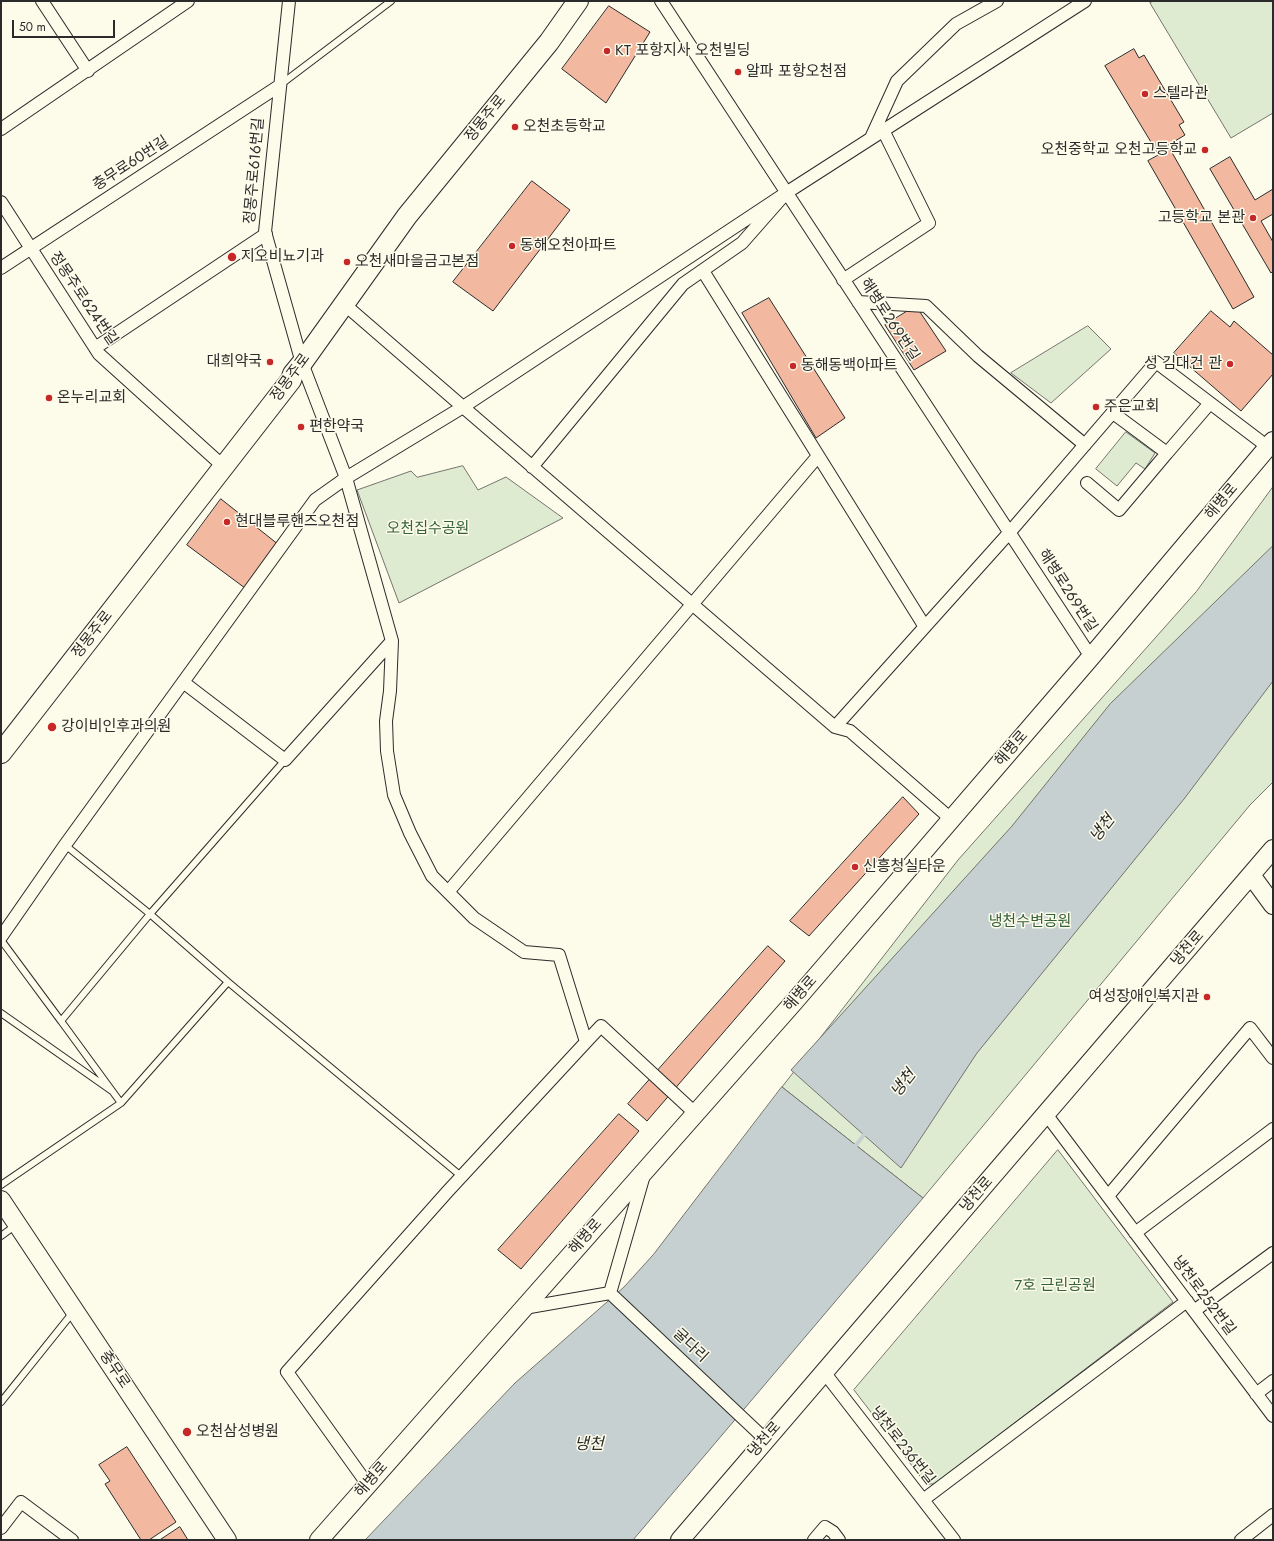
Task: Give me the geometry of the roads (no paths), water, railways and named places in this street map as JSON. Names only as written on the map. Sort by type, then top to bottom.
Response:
[{"type":"main road","name":"정몽주로","points":[[1,753],[291,380],[293,374],[407,216],[549,42],[578,1]]},
{"type":"main road","name":"해병로","points":[[319,1540],[794,1002],[1090,657],[1270,444]]},
{"type":"main road","name":"냉천로","points":[[680,1540],[1273,849]]},
{"type":"main road","points":[[1251,875],[1273,905]]},
{"type":"main road","name":"충무로","points":[[1,1200],[227,1540]]},
{"type":"street","points":[[42,1],[88,71]]},
{"type":"street","points":[[1,129],[88,71],[188,1]]},
{"type":"street","name":"정몽주로616번길","points":[[289,1],[279,86],[266,234],[302,363],[346,478],[392,641],[390,691],[386,720],[387,751],[394,795],[410,833],[432,876],[474,918],[524,952],[560,955],[586,1042]]},
{"type":"street","name":"해병로269번길","points":[[661,1],[1090,657]]},
{"type":"street","points":[[871,138],[897,81],[956,24],[997,1]]},
{"type":"street","points":[[1,939],[65,845],[315,500],[346,478],[463,407],[786,193],[1085,1]]},
{"type":"street","name":"충무로60번길","points":[[1,268],[279,86]]},
{"type":"street","points":[[843,280],[929,223],[883,130]]},
{"type":"street","points":[[532,467],[683,284],[742,243],[786,193]]},
{"type":"street","name":"정몽주로624번길","points":[[1,202],[99,354],[224,467]]},
{"type":"street","points":[[95,348],[266,234]]},
{"type":"street","points":[[703,271],[925,627]]},
{"type":"street","points":[[858,302],[926,306],[978,356],[1085,445]]},
{"type":"street","points":[[344,304],[835,727],[850,731],[951,819]]},
{"type":"street","points":[[835,727],[1009,533],[1156,362],[1210,403],[1270,444]]},
{"type":"street","points":[[1087,483],[1118,510],[1210,403]]},
{"type":"street","points":[[1112,413],[1167,453]]},
{"type":"street","points":[[448,892],[818,456]]},
{"type":"street","points":[[183,682],[285,760],[392,641]]},
{"type":"street","points":[[368,1485],[287,1372],[461,1176],[601,1026],[696,1114]]},
{"type":"street","points":[[1108,1196],[1250,1028],[1273,1058]]},
{"type":"street","name":"냉천로252번길","points":[[1046,1114],[1273,1416]]},
{"type":"street","points":[[1135,1233],[1273,1129]]},
{"type":"street","points":[[524,1308],[612,1294],[645,1171]]},
{"type":"street","points":[[923,1500],[1190,1306],[1273,1253]]},
{"type":"street","name":"굴다리","points":[[612,1294],[766,1440]]},
{"type":"street","name":"냉천로236번길","points":[[824,1372],[954,1540]]},
{"type":"street","points":[[1256,1394],[1273,1381]]},
{"type":"street","points":[[1,1528],[21,1502],[72,1540]]},
{"type":"street","points":[[1240,1540],[1273,1515]]},
{"type":"street","points":[[814,1540],[825,1527],[833,1532],[839,1540]]},
{"type":"lane","points":[[279,86],[391,1]]},
{"type":"lane","points":[[62,1021],[150,914],[285,760]]},
{"type":"lane","points":[[65,845],[150,914],[228,982],[461,1176]]},
{"type":"lane","points":[[1,939],[121,1103]]},
{"type":"lane","points":[[1,1184],[121,1103],[228,982]]},
{"type":"lane","points":[[1,1013],[112,1091]]},
{"type":"lane","points":[[1,1236],[18,1224]]},
{"type":"lane","points":[[1,1402],[75,1310]]},
{"type":"water","name":"냉천수변공원","points":[[1273,546],[1273,681],[1184,799],[977,1053],[901,1168],[791,1070],[1012,826],[1110,704]]},
{"type":"water","name":"냉천","points":[[782,1087],[923,1198],[633,1540],[365,1540],[515,1383],[624,1287],[653,1255]]},
{"type":"waterway","name":"냉천","points":[[853,1149],[867,1131]]},
{"type":"place","name":"KT 포항지사 오천빌딩","points":[[607,51]]},
{"type":"place","name":"알파 포항오천점","points":[[738,72]]},
{"type":"place","name":"스텔라관","points":[[1145,94]]},
{"type":"place","name":"오천초등학교","points":[[515,127]]},
{"type":"place","name":"오천중학교 오천고등학교","points":[[1205,150]]},
{"type":"place","name":"고등학교 본관","points":[[1253,218]]},
{"type":"place","name":"동해오천아파트","points":[[512,246]]},
{"type":"place","name":"지오비뇨기과","points":[[232,257]]},
{"type":"place","name":"오천새마을금고본점","points":[[347,262]]},
{"type":"place","name":"대희약국","points":[[270,362]]},
{"type":"place","name":"성 김대건 관","points":[[1230,364]]},
{"type":"place","name":"동해동백아파트","points":[[793,366]]},
{"type":"place","name":"온누리교회","points":[[49,398]]},
{"type":"place","name":"주은교회","points":[[1096,407]]},
{"type":"place","name":"편한약국","points":[[301,427]]},
{"type":"place","name":"현대블루핸즈오천점","points":[[227,522]]},
{"type":"place","name":"강이비인후과의원","points":[[52,727]]},
{"type":"place","name":"신흥청실타운","points":[[855,867]]},
{"type":"place","name":"여성장애인복지관","points":[[1207,997]]},
{"type":"place","name":"오천삼성병원","points":[[187,1432]]},
{"type":"park label","name":"오천집수공원","points":[[428,529]]},
{"type":"park label","name":"7호 근린공원","points":[[1055,1286]]}]
